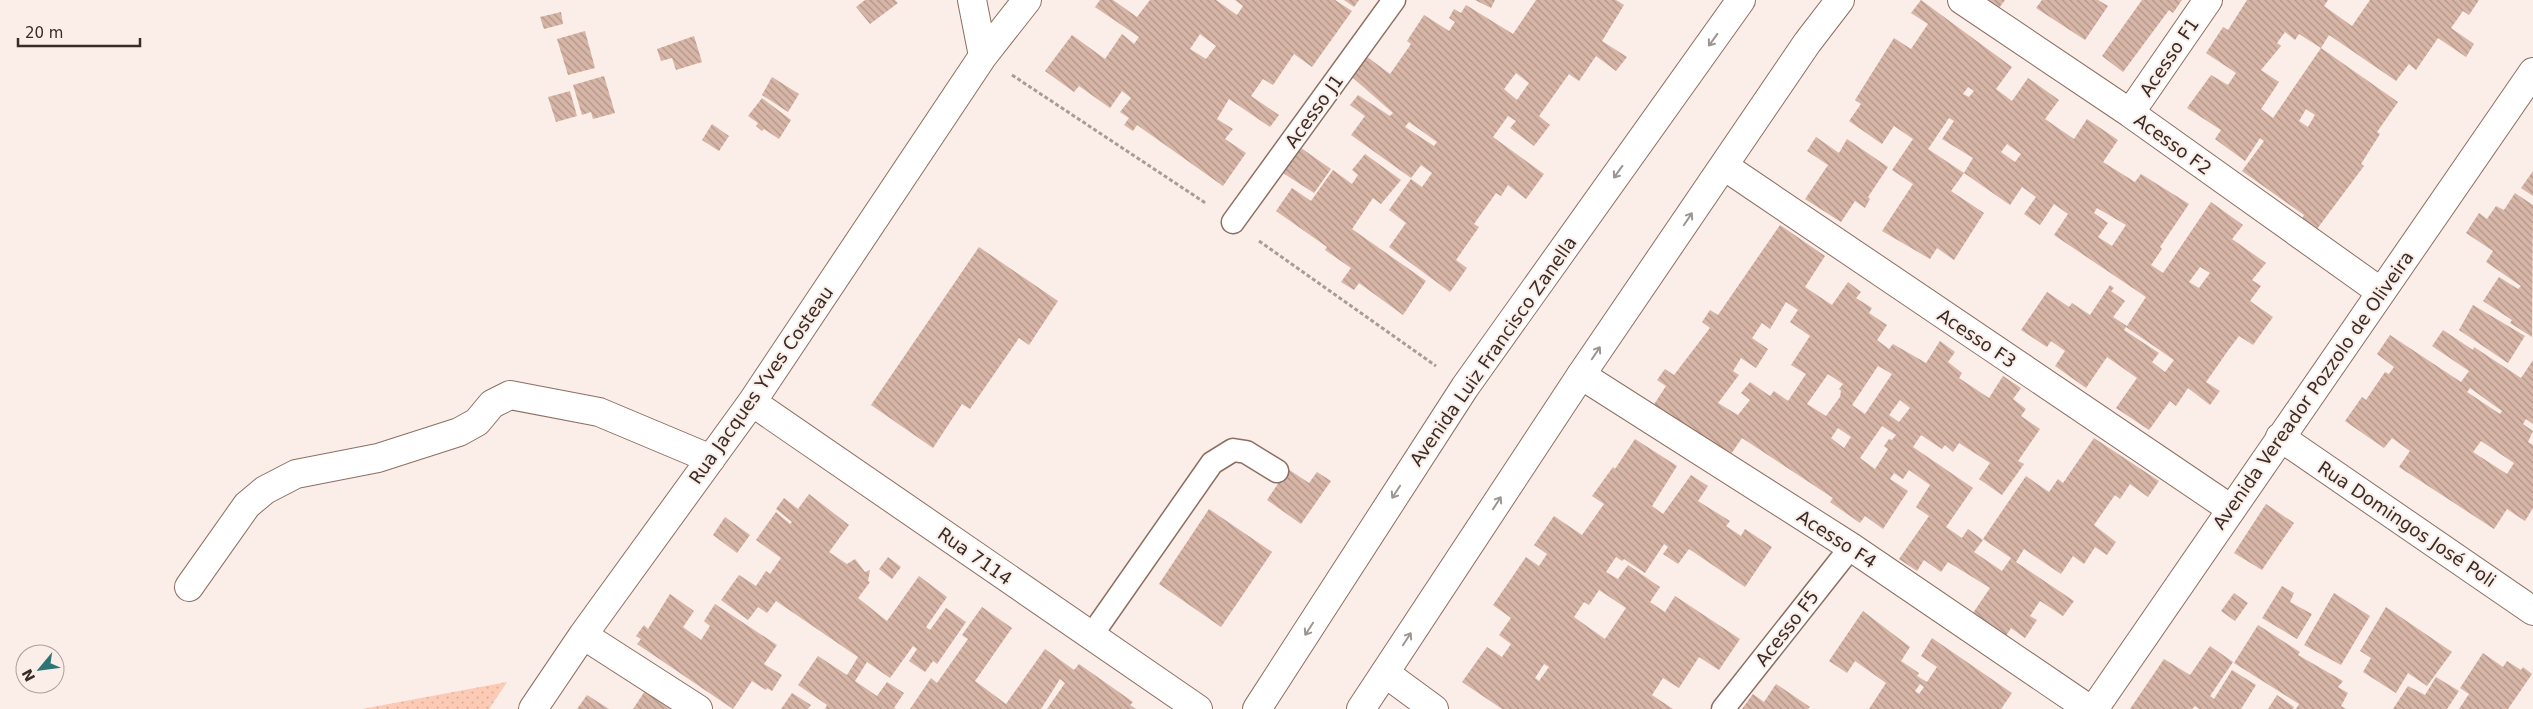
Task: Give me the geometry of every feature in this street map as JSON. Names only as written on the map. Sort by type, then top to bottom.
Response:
[{"type":"street","points":[[972,0],[983,56]]},
{"type":"street","name":"Avenida Luiz Francisco Zanella","points":[[1257,709],[1464,386],[1741,0]]},
{"type":"street","points":[[1361,709],[1581,375],[1807,43],[1840,0]]},
{"type":"street","name":"Acesso F2","points":[[1962,0],[2130,113],[2381,292]]},
{"type":"street","name":"Acesso F1","points":[[2130,113],[2208,0]]},
{"type":"street","name":"Rua Jacques Yves Costeau","points":[[533,709],[583,635],[752,402],[983,56],[1024,3]]},
{"type":"street","name":"Avenida Vereador Pozzolo de Oliveira","points":[[2094,709],[2533,72]]},
{"type":"street","name":"Acesso F3","points":[[1724,166],[2231,509]]},
{"type":"street","name":"Acesso F4","points":[[1581,375],[1851,547],[2089,709]]},
{"type":"street","points":[[190,587],[247,505],[265,490],[296,474],[378,458],[459,432],[477,422],[492,404],[510,395],[599,412],[711,459]]},
{"type":"street","name":"Rua 7114","points":[[752,402],[1198,709]]},
{"type":"street","name":"Rua Domingos José Poli","points":[[2280,438],[2530,602]]},
{"type":"street","points":[[583,635],[698,709]]},
{"type":"street","points":[[1385,673],[1434,709]]},
{"type":"lane","name":"Acesso J1","points":[[1233,222],[1394,0]]},
{"type":"lane","points":[[1091,636],[1212,463],[1233,450],[1246,452],[1277,471]]},
{"type":"lane","name":"Acesso F5","points":[[1723,709],[1851,547]]},
{"type":"shaded area","points":[[507,682],[489,709],[362,709]]},
{"type":"building","points":[[865,0],[895,0],[898,3],[870,24],[856,7]]},
{"type":"building","points":[[1100,0],[1113,0],[1137,17],[1150,0],[1216,0],[1237,15],[1243,6],[1235,0],[1335,0],[1352,11],[1312,67],[1294,54],[1273,85],[1263,79],[1251,96],[1279,115],[1270,127],[1229,99],[1217,119],[1233,129],[1225,139],[1246,153],[1223,186],[1137,125],[1133,131],[1124,125],[1129,118],[1120,112],[1131,98],[1122,91],[1110,108],[1079,86],[1074,92],[1045,71],[1072,35],[1105,59],[1122,34],[1134,44],[1139,37],[1095,7]],"holes":[[[1200,34],[1216,46],[1206,59],[1190,49]]]},
{"type":"building","points":[[1344,0],[1359,0],[1354,7]]},
{"type":"building","points":[[1475,0],[1495,0],[1491,8]]},
{"type":"building","points":[[1536,0],[1616,0],[1624,5],[1602,41],[1627,57],[1616,71],[1596,56],[1579,81],[1569,74],[1539,116],[1550,125],[1534,146],[1510,128],[1516,121],[1508,116],[1493,137],[1544,174],[1526,199],[1508,185],[1501,196],[1496,193],[1474,224],[1479,227],[1456,260],[1467,268],[1450,292],[1389,247],[1406,223],[1389,210],[1411,179],[1422,187],[1432,173],[1421,165],[1411,178],[1351,135],[1365,116],[1350,105],[1358,95],[1390,116],[1393,113],[1352,77],[1366,56],[1390,74],[1411,44],[1407,41],[1424,15],[1449,31],[1455,22],[1449,18],[1454,9],[1461,13],[1466,5],[1513,34]],"holes":[[[1516,73],[1529,83],[1517,100],[1504,89]],[[1409,122],[1437,142],[1434,146],[1405,127]]]},
{"type":"building","points":[[1921,0],[2012,67],[1996,89],[2012,101],[2028,78],[2059,100],[2045,119],[2074,139],[2087,119],[2118,140],[2103,162],[2135,182],[2141,174],[2189,204],[2160,247],[2162,249],[2151,265],[2163,273],[2211,202],[2243,225],[2232,239],[2266,263],[2252,280],[2261,286],[2250,301],[2273,317],[2253,345],[2239,336],[2227,352],[2206,382],[2220,391],[2210,405],[2188,388],[2176,406],[2170,401],[2149,430],[2116,408],[2137,378],[2107,357],[2086,388],[2055,366],[2065,351],[2051,341],[2047,347],[2021,330],[2047,292],[2069,307],[2072,303],[2090,315],[2110,285],[2114,288],[2111,291],[2125,301],[2113,317],[2127,326],[2146,297],[2054,235],[2068,214],[2054,204],[2040,225],[2024,214],[2036,197],[2022,187],[2010,205],[1964,173],[1951,191],[1984,213],[1954,260],[1937,248],[1930,259],[1882,231],[1913,184],[1892,170],[1913,139],[1894,126],[1882,144],[1849,121],[1861,104],[1855,100],[1894,38],[1911,49],[1928,24],[1911,13]],"holes":[[[1968,87],[1974,91],[1969,97],[1963,94]],[[1949,118],[1954,121],[1942,139],[1973,158],[1964,173],[1928,149]],[[2007,144],[2021,154],[2015,162],[2001,152]],[[2097,208],[2126,225],[2112,246],[2098,237],[2108,223],[2094,213]],[[2200,267],[2210,273],[2199,288],[2189,282]],[[2126,327],[2174,360],[2165,372],[2152,362],[2159,353],[2124,330]]]},
{"type":"building","points":[[1988,0],[2005,0],[1999,8]]},
{"type":"building","points":[[2042,0],[2098,0],[2108,6],[2085,40],[2036,8]]},
{"type":"building","points":[[2142,0],[2182,0],[2173,13],[2169,10],[2123,72],[2102,56]]},
{"type":"building","points":[[2247,0],[2328,0],[2324,6],[2352,26],[2370,0],[2479,0],[2469,15],[2463,11],[2451,28],[2474,44],[2466,57],[2438,38],[2416,70],[2409,64],[2396,81],[2329,35],[2321,48],[2398,102],[2377,132],[2380,134],[2361,164],[2364,166],[2317,229],[2302,219],[2304,215],[2242,171],[2264,141],[2260,138],[2245,161],[2215,139],[2221,130],[2187,108],[2211,75],[2228,85],[2236,73],[2206,53],[2223,27],[2228,30]],"holes":[[[2285,32],[2295,40],[2299,34],[2321,48],[2273,118],[2261,109],[2279,82],[2261,70],[2281,46],[2277,43]],[[2306,109],[2315,115],[2308,127],[2299,121]]]},
{"type":"building","points":[[561,12],[563,24],[544,29],[540,17]]},
{"type":"building","points":[[585,31],[595,68],[568,75],[557,39]]},
{"type":"building","points":[[694,36],[702,62],[676,70],[672,58],[661,61],[657,49]]},
{"type":"building","points":[[604,76],[615,113],[593,119],[591,112],[582,115],[573,85]]},
{"type":"building","points":[[772,77],[799,94],[788,112],[762,95]]},
{"type":"building","points":[[570,91],[577,116],[556,122],[548,97]]},
{"type":"building","points":[[762,98],[791,120],[779,139],[764,129],[762,131],[756,126],[758,123],[748,116]]},
{"type":"building","points":[[712,124],[729,136],[719,151],[702,140]]},
{"type":"building","points":[[1816,137],[1839,153],[1847,139],[1888,167],[1868,197],[1870,199],[1865,208],[1855,201],[1841,222],[1805,199],[1828,165],[1807,151]]},
{"type":"building","points":[[1301,148],[1331,169],[1314,193],[1283,173]]},
{"type":"building","points":[[1365,154],[1401,180],[1381,204],[1373,198],[1352,229],[1426,281],[1403,315],[1359,283],[1354,290],[1341,282],[1351,268],[1325,250],[1327,247],[1276,211],[1292,188],[1311,201],[1333,170],[1352,184],[1358,175],[1352,170]]},
{"type":"building","points":[[2533,171],[2533,196],[2521,188]]},
{"type":"building","points":[[2515,193],[2533,205],[2532,337],[2510,323],[2512,320],[2483,301],[2499,277],[2518,289],[2521,286],[2486,262],[2493,251],[2466,233],[2479,213],[2487,219],[2496,206],[2504,210]]},
{"type":"building","points":[[1780,225],[1825,256],[1805,287],[1832,305],[1848,282],[1861,292],[1856,298],[1872,308],[1869,313],[1887,325],[1877,340],[1889,349],[1893,344],[1926,363],[1940,341],[1955,352],[1948,362],[1962,373],[1959,378],[1989,398],[2003,376],[2021,388],[2013,399],[2026,409],[2021,416],[2040,429],[2018,461],[2024,464],[2002,495],[1979,479],[1990,463],[1959,443],[1953,452],[1945,445],[1942,449],[1921,435],[1913,447],[1973,488],[1946,527],[1962,538],[1968,529],[1983,540],[1974,552],[2002,571],[2011,558],[1983,539],[2026,476],[2049,492],[2058,479],[2063,483],[2094,438],[2159,481],[2148,497],[2130,484],[2120,499],[2115,495],[2094,525],[2116,542],[2107,555],[2095,547],[2084,564],[2073,556],[2061,574],[2024,549],[2016,562],[2074,601],[2063,616],[2040,601],[2030,616],[2037,620],[2025,638],[2011,628],[2004,639],[1971,616],[1990,588],[1948,562],[1941,572],[1924,560],[1917,571],[1899,559],[1929,516],[1916,507],[1930,485],[1909,470],[1903,479],[1894,473],[1890,479],[1908,491],[1883,529],[1865,516],[1860,523],[1830,502],[1833,498],[1742,438],[1729,457],[1653,406],[1666,386],[1657,380],[1665,369],[1674,375],[1710,328],[1702,322],[1710,310],[1718,315]],"holes":[[[1786,302],[1798,310],[1790,322],[1810,336],[1791,365],[1806,374],[1788,401],[1774,391],[1770,396],[1750,382],[1741,393],[1750,400],[1738,415],[1718,403],[1739,375],[1733,371],[1741,358],[1756,368],[1768,349],[1752,338],[1762,323],[1770,329]],[[1878,366],[1892,374],[1865,414],[1852,405]],[[1828,374],[1843,384],[1839,389],[1841,391],[1840,397],[1826,416],[1807,404]],[[1900,400],[1910,408],[1899,422],[1889,415]],[[1882,426],[1896,435],[1892,440],[1889,439],[1884,446],[1888,449],[1875,469],[1860,458]],[[1838,428],[1851,437],[1844,448],[1831,438]]]},
{"type":"building","points":[[979,247],[1058,301],[1029,345],[1019,338],[970,409],[962,404],[933,448],[871,405]]},
{"type":"building","points":[[2473,305],[2525,336],[2508,363],[2459,330]]},
{"type":"building","points":[[2443,330],[2473,350],[2474,347],[2521,378],[2533,360],[2533,424],[2526,419],[2523,424],[2533,431],[2528,442],[2533,445],[2533,508],[2525,521],[2507,509],[2494,529],[2399,467],[2410,451],[2392,438],[2384,448],[2345,421],[2362,397],[2366,400],[2385,372],[2389,374],[2394,367],[2377,354],[2390,335],[2461,382],[2469,371],[2432,346]],"holes":[[[2470,388],[2502,411],[2500,414],[2467,392]],[[2481,441],[2514,463],[2507,474],[2473,452]]]},
{"type":"building","points":[[1635,439],[1677,466],[1652,506],[1663,514],[1691,475],[1708,486],[1698,501],[1730,521],[1726,526],[1741,536],[1745,529],[1772,547],[1745,587],[1689,549],[1678,564],[1663,554],[1668,547],[1664,544],[1645,573],[1624,559],[1622,561],[1616,557],[1606,572],[1618,579],[1628,565],[1660,587],[1650,602],[1665,612],[1675,596],[1740,639],[1719,670],[1699,657],[1679,688],[1663,678],[1652,695],[1673,709],[1502,709],[1462,682],[1487,647],[1502,657],[1511,644],[1499,635],[1511,618],[1493,605],[1526,557],[1539,566],[1547,554],[1534,545],[1554,516],[1582,535],[1604,504],[1592,496],[1613,467],[1615,469]],"holes":[[[1599,590],[1626,608],[1605,639],[1574,617],[1584,602],[1589,605]],[[1544,664],[1549,667],[1539,681],[1535,678]]]},
{"type":"building","points":[[1288,469],[1309,483],[1317,472],[1331,481],[1301,524],[1267,500]]},
{"type":"building","points":[[809,494],[849,525],[829,552],[847,564],[855,559],[865,572],[870,570],[868,581],[870,582],[858,598],[887,621],[919,576],[947,597],[926,627],[930,630],[946,608],[966,622],[937,664],[933,661],[925,672],[909,661],[917,649],[913,646],[890,678],[867,662],[855,681],[877,696],[887,682],[904,693],[894,708],[896,709],[825,709],[827,705],[798,685],[818,656],[847,675],[858,657],[776,601],[767,613],[758,607],[748,620],[721,600],[739,575],[756,586],[766,571],[770,574],[781,558],[756,540],[776,512],[790,524],[792,522],[776,509],[784,498],[798,509]]},
{"type":"building","points":[[2266,504],[2294,523],[2262,570],[2234,553]]},
{"type":"building","points":[[1209,509],[1272,552],[1221,627],[1159,584]]},
{"type":"building","points":[[725,517],[750,535],[737,553],[713,535]]},
{"type":"building","points":[[888,557],[901,567],[892,579],[879,569]]},
{"type":"building","points":[[2282,586],[2294,593],[2290,602],[2312,614],[2297,639],[2262,618]]},
{"type":"building","points":[[2234,593],[2248,603],[2235,621],[2221,611]]},
{"type":"building","points":[[2334,593],[2370,616],[2341,665],[2304,645]]},
{"type":"building","points":[[670,594],[694,611],[683,627],[701,640],[710,626],[704,621],[715,604],[777,645],[764,664],[782,675],[772,691],[767,688],[766,690],[752,681],[733,709],[637,644],[641,639],[636,636],[644,625],[648,629]]},
{"type":"building","points":[[982,607],[1012,628],[975,681],[1006,704],[1045,649],[1074,670],[1079,664],[1133,702],[1130,705],[1136,709],[1047,709],[1065,683],[1060,679],[1041,709],[910,709],[931,678],[937,683],[968,639],[962,635]]},
{"type":"building","points":[[2386,607],[2452,652],[2427,686],[2408,673],[2396,693],[2363,672],[2371,658],[2360,651]]},
{"type":"building","points":[[1863,611],[1910,647],[1901,661],[1919,673],[1917,676],[1927,682],[1937,667],[1921,656],[1932,638],[2012,693],[2001,709],[1869,709],[1886,683],[1855,661],[1847,673],[1829,661]],"holes":[[[1920,684],[1924,687],[1919,694],[1915,691]]]},
{"type":"building","points":[[2258,625],[2300,652],[2298,655],[2343,681],[2338,687],[2348,693],[2341,706],[2346,709],[2296,709],[2299,704],[2234,663]]},
{"type":"building","points":[[2210,646],[2233,662],[2210,696],[2214,699],[2232,670],[2256,685],[2241,709],[2199,709],[2195,706],[2192,709],[2130,709],[2164,659],[2190,675]]},
{"type":"building","points":[[2483,653],[2503,667],[2507,661],[2521,670],[2523,667],[2532,674],[2508,709],[2459,709],[2469,694],[2460,688]]},
{"type":"building","points":[[2436,677],[2459,691],[2447,709],[2393,709],[2408,686],[2425,695]]},
{"type":"building","points":[[1776,684],[1810,707],[1808,709],[1742,709],[1753,694],[1764,702]]},
{"type":"building","points":[[645,691],[670,709],[633,709]]},
{"type":"building","points":[[792,693],[811,705],[808,709],[781,709]]},
{"type":"building","points":[[587,695],[595,700],[609,709],[577,709]]},
{"type":"building","points":[[2277,695],[2294,707],[2293,709],[2268,709]]}]
